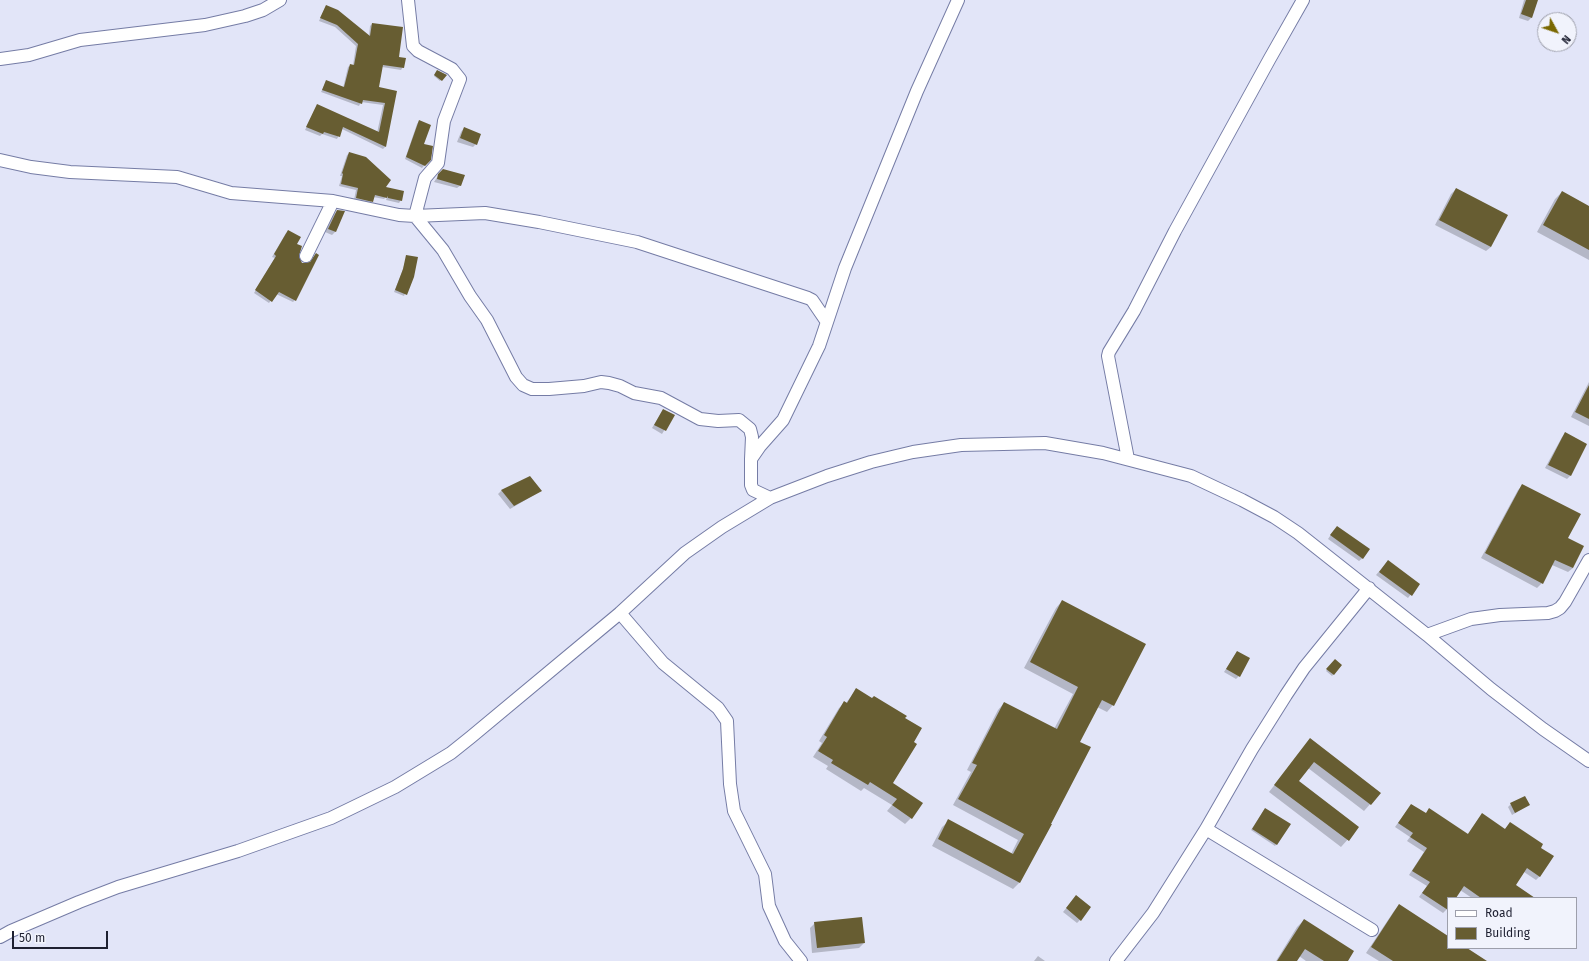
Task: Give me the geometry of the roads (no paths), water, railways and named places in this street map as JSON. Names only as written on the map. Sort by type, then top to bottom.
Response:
[{"type":"street","points":[[0,58],[29,55],[80,40],[205,25],[245,16],[262,10],[280,0]]},
{"type":"street","points":[[408,0],[413,46],[418,51],[452,69],[460,79],[444,121],[438,164],[425,178],[415,216]]},
{"type":"street","points":[[751,459],[760,446],[783,420],[819,346],[845,268],[917,91],[958,0]]},
{"type":"street","points":[[1128,459],[1108,356],[1109,352],[1134,311],[1175,232],[1269,60],[1304,0]]},
{"type":"street","points":[[0,160],[31,167],[70,172],[177,177],[231,193],[333,201],[396,214],[415,216],[489,213],[638,242],[808,298],[812,300],[827,322]]},
{"type":"street","points":[[306,256],[333,201]]},
{"type":"street","points":[[415,216],[443,250],[470,296],[487,320],[513,372],[523,385],[532,389],[549,389],[584,386],[601,382],[609,383],[620,386],[634,393],[667,400],[700,419],[718,421],[739,420],[750,429],[752,437],[751,485],[753,490],[770,498]]},
{"type":"street","points":[[0,937],[79,902],[118,887],[238,851],[331,818],[395,787],[451,753],[620,613],[685,554],[722,526],[770,498],[827,476],[871,462],[913,452],[961,445],[1045,444],[1103,453],[1191,476],[1242,500],[1274,517],[1298,533],[1427,635],[1491,689],[1543,729],[1589,761]]},
{"type":"street","points":[[1427,635],[1471,619],[1500,615],[1548,613],[1555,611],[1565,602],[1589,560]]},
{"type":"street","points":[[1116,961],[1154,913],[1206,829],[1252,749],[1304,668],[1368,588]]},
{"type":"street","points":[[620,613],[663,663],[718,708],[727,721],[731,789],[734,811],[766,874],[769,906],[785,941],[801,961]]},
{"type":"street","points":[[1206,829],[1372,930]]}]
